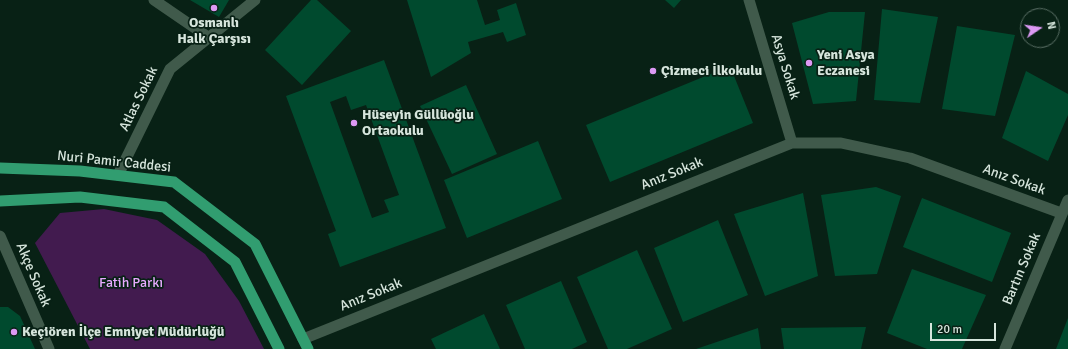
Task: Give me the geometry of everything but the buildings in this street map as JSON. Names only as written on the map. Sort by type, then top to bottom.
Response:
[{"type":"main road","name":"Nuri Pamir Caddesi","points":[[0,168],[80,171],[174,182],[255,244],[308,349]]},
{"type":"main road","points":[[0,201],[80,197],[164,207],[234,262],[279,349]]},
{"type":"street","points":[[154,0],[208,37]]},
{"type":"street","name":"Atlas Sokak","points":[[118,175],[170,69],[255,0]]},
{"type":"street","name":"Asya Sokak","points":[[749,0],[792,142]]},
{"type":"street","name":"Anız Sokak","points":[[303,339],[792,142],[841,143],[910,158],[1061,213]]},
{"type":"street","name":"Bartın Sokak","points":[[1005,349],[1061,213],[1068,200]]},
{"type":"street","name":"Akçe Sokak","points":[[0,236],[49,349]]},
{"type":"green space","name":"Fatih Parkı","points":[[104,209],[157,220],[205,254],[239,301],[264,349],[90,349],[35,243],[60,213]]},
{"type":"place","name":"Osmanlı Halk Çarşısı","points":[[214,8]]},
{"type":"place","name":"Yeni Asya Eczanesi","points":[[809,63]]},
{"type":"place","name":"Çizmeci İlkokulu","points":[[653,71]]},
{"type":"place","name":"Hüseyin Güllüoğlu Ortaokulu","points":[[354,123]]},
{"type":"place","name":"Keçiören İlçe Emniyet Müdürlüğü","points":[[14,332]]}]
